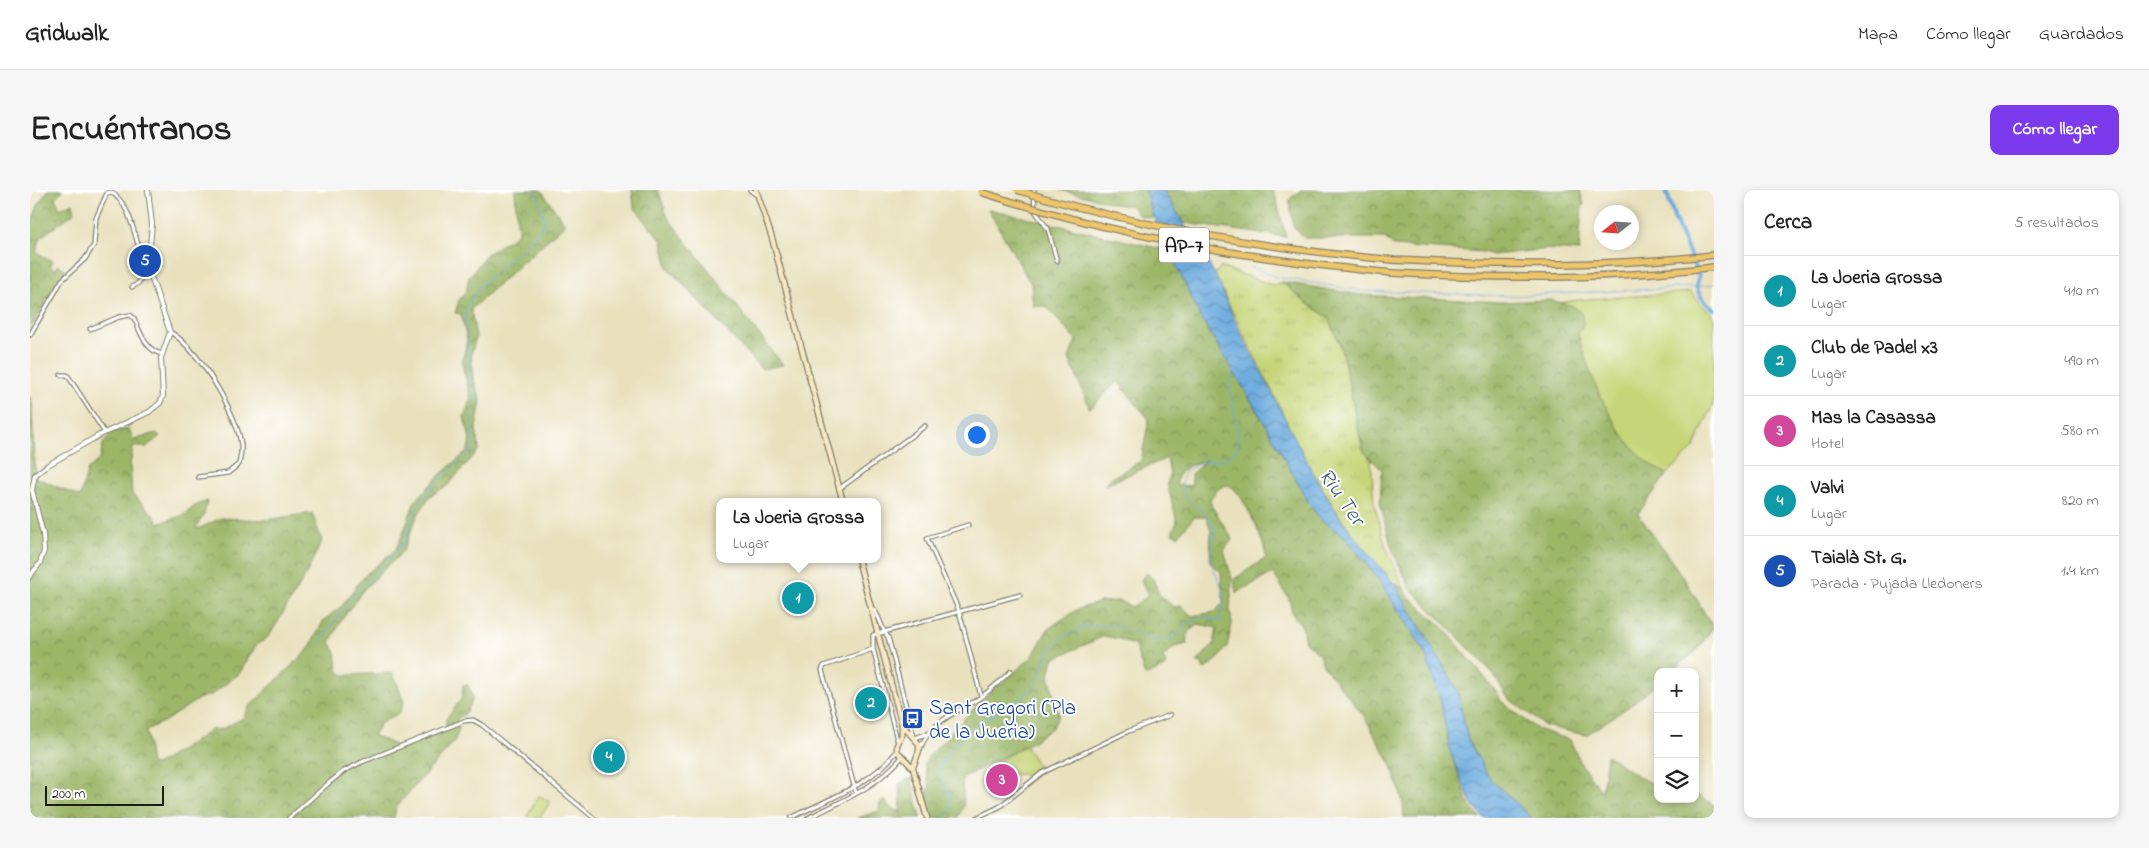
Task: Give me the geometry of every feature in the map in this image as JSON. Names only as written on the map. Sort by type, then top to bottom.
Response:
[{"type":"highway","name":"AP-7","points":[[975,190],[1056,215],[1183,244],[1278,261],[1392,273],[1480,277],[1559,277],[1646,274],[1714,267]]},
{"type":"highway","name":"AP-7","points":[[1017,190],[1104,214],[1184,232],[1300,251],[1394,260],[1480,265],[1560,265],[1714,255]]},
{"type":"main road","points":[[756,190],[772,238],[842,498]]},
{"type":"main road","points":[[859,563],[871,607],[881,632],[902,725],[897,751],[913,768],[926,816]]},
{"type":"main road","points":[[902,725],[919,744],[920,749],[913,768]]},
{"type":"main road","points":[[899,741],[913,737]]},
{"type":"main road","points":[[904,758],[916,756]]},
{"type":"street","points":[[132,287],[137,285],[142,278],[148,250],[152,224],[148,190]]},
{"type":"street","points":[[750,190],[759,196]]},
{"type":"street","points":[[1034,190],[1035,211],[1048,228],[1057,261]]},
{"type":"street","points":[[30,335],[62,280],[85,258],[94,245],[96,218],[105,195],[109,191],[120,200],[128,215],[137,246],[146,259],[170,332],[160,364],[164,392],[160,403],[138,419],[105,433],[48,465],[34,478],[33,494],[44,546],[40,564],[30,576]]},
{"type":"street","points":[[142,254],[148,250]]},
{"type":"street","points":[[90,329],[119,317],[130,315],[134,318],[149,347],[154,352],[162,354]]},
{"type":"street","points":[[170,332],[179,337],[190,349],[226,401],[234,418],[242,446],[239,464],[228,473],[198,478]]},
{"type":"street","points":[[61,375],[67,375],[105,433]]},
{"type":"street","points":[[840,489],[925,426]]},
{"type":"street","points":[[968,525],[927,538],[959,611],[982,696]]},
{"type":"street","points":[[899,741],[873,648],[873,635],[1020,595]]},
{"type":"street","points":[[881,632],[888,638],[913,737],[926,734]]},
{"type":"street","points":[[856,793],[822,670],[824,666],[873,648]]},
{"type":"street","points":[[920,749],[926,734],[942,719],[982,696],[1010,671]]},
{"type":"street","points":[[976,818],[999,807],[1042,773],[1129,731],[1170,715]]},
{"type":"street","points":[[289,818],[344,771],[389,749],[468,720],[482,725],[594,818]]},
{"type":"street","points":[[790,818],[854,787],[881,769],[897,751]]},
{"type":"street","points":[[808,818],[882,778],[904,758]]},
{"type":"green space","points":[[48,190],[63,190],[55,198],[60,209],[73,203],[75,212],[41,237],[36,252],[53,261],[50,266],[55,270],[58,265],[66,270],[61,274],[30,329],[30,227],[39,203]]},
{"type":"green space","points":[[515,190],[541,190],[565,224],[471,309],[476,337],[471,355],[473,378],[481,400],[476,428],[479,450],[448,485],[430,496],[417,516],[403,551],[363,590],[341,621],[330,642],[336,653],[338,670],[342,675],[393,673],[404,702],[400,712],[381,723],[373,735],[399,747],[446,732],[446,719],[462,698],[463,685],[468,685],[473,698],[466,713],[457,719],[459,729],[454,742],[396,807],[394,818],[30,818],[30,397],[32,401],[35,477],[80,497],[88,469],[100,459],[103,444],[112,432],[129,429],[134,440],[156,433],[160,436],[146,447],[133,447],[130,465],[132,494],[150,511],[159,523],[184,515],[195,506],[207,501],[204,515],[195,528],[200,528],[221,518],[265,520],[312,513],[322,541],[304,578],[271,633],[265,640],[257,644],[239,674],[211,695],[200,698],[165,721],[146,730],[151,764],[156,765],[210,730],[222,729],[243,718],[250,706],[308,650],[324,620],[342,606],[362,578],[396,549],[415,501],[442,473],[468,451],[470,439],[464,417],[471,399],[462,364],[467,340],[461,314],[455,313],[459,300],[466,292],[469,277],[487,254],[518,234]]},
{"type":"green space","points":[[632,190],[658,190],[668,218],[783,365],[762,369],[668,268],[662,241],[634,207]]},
{"type":"green space","points":[[1060,190],[1145,190],[1153,218],[1138,215],[1131,205],[1121,205]]},
{"type":"green space","points":[[1163,190],[1271,190],[1275,194],[1286,237],[1184,223]]},
{"type":"green space","points":[[1301,190],[1580,190],[1584,205],[1582,206],[1579,251],[1550,249],[1492,255],[1484,252],[1393,246],[1385,238],[1304,238],[1294,228],[1289,200]]},
{"type":"green space","points":[[988,209],[1170,251],[1200,316],[1267,427],[1308,502],[1321,520],[1345,537],[1379,580],[1424,650],[1440,698],[1451,754],[1469,805],[1480,818],[1404,818],[1403,802],[1392,766],[1364,716],[1325,668],[1318,653],[1305,642],[1302,626],[1293,615],[1289,599],[1273,573],[1236,593],[1234,579],[1266,558],[1262,542],[1248,510],[1238,493],[1232,487],[1226,485],[1218,489],[1210,499],[1211,505],[1232,540],[1224,550],[1232,579],[1230,609],[1232,624],[1227,647],[1218,659],[1204,670],[1201,662],[1197,662],[1214,644],[1217,628],[1198,624],[1188,632],[1187,644],[1175,647],[1163,657],[1166,664],[1165,667],[1145,676],[1135,646],[1120,639],[1104,636],[1053,659],[1049,675],[1059,716],[1052,728],[1032,742],[962,778],[964,803],[957,818],[931,818],[925,797],[930,787],[924,764],[930,755],[981,701],[1032,657],[1048,629],[1076,610],[1100,602],[1118,601],[1132,607],[1148,596],[1141,579],[1147,573],[1153,579],[1159,594],[1174,607],[1181,606],[1192,616],[1215,612],[1223,603],[1221,572],[1210,562],[1211,531],[1206,517],[1194,517],[1178,536],[1172,533],[1177,522],[1167,483],[1170,475],[1167,458],[1105,485],[1111,478],[1141,461],[1149,419],[1117,381],[1090,409],[1069,358],[1076,340],[1046,306],[1033,306],[1031,284]],"holes":[[[1207,460],[1191,474],[1192,486],[1176,485],[1179,473],[1189,466]]]},
{"type":"green space","points":[[1220,267],[1273,285],[1282,282],[1305,302],[1328,317],[1341,347],[1364,452],[1371,458],[1374,503],[1386,547],[1404,588],[1388,578],[1345,523],[1318,481],[1215,274]]},
{"type":"green space","points":[[1282,282],[1361,295],[1502,302],[1550,300],[1573,306],[1581,312],[1584,323],[1578,334],[1589,368],[1603,401],[1621,432],[1632,446],[1644,459],[1667,474],[1638,514],[1685,580],[1713,627],[1699,648],[1676,668],[1654,668],[1654,686],[1625,709],[1586,735],[1545,726],[1508,698],[1492,672],[1410,588],[1392,549],[1380,503],[1382,470],[1364,452],[1341,347],[1328,317],[1305,302]]},
{"type":"green space","points":[[1691,292],[1714,315],[1714,402],[1694,448],[1667,474],[1644,459],[1621,432],[1603,401],[1589,368],[1578,334],[1584,323],[1581,312],[1573,306],[1561,303],[1577,300]]},
{"type":"green space","points":[[1396,586],[1404,588],[1408,596],[1443,627],[1498,694],[1501,701],[1537,729],[1570,740],[1581,764],[1602,792],[1607,755],[1639,777],[1654,784],[1654,803],[1699,803],[1699,796],[1714,805],[1714,818],[1532,818],[1490,779],[1468,740],[1457,689]]},
{"type":"green space","points":[[1025,745],[1040,769],[1027,780],[1022,774],[1012,774],[1008,770],[991,775],[988,768]]},
{"type":"green space","points":[[911,778],[921,818],[857,818],[879,811],[880,803],[885,800],[889,807],[900,812],[899,784]]},
{"type":"green space","points":[[539,796],[550,802],[540,818],[527,816]]},
{"type":"water","points":[[1145,190],[1163,190],[1215,274],[1235,321],[1312,471],[1340,518],[1396,586],[1457,689],[1468,740],[1490,779],[1532,818],[1483,818],[1471,803],[1451,754],[1440,698],[1424,650],[1379,580],[1345,537],[1321,520],[1308,502],[1267,427],[1200,316],[1153,216]]},
{"type":"waterway","points":[[320,644],[335,620],[360,588],[396,552],[404,541],[417,507],[436,482],[468,455],[474,445],[471,422],[476,399],[471,386],[465,311],[482,284],[530,242],[544,225],[544,217],[535,190]]},
{"type":"waterway","points":[[1666,190],[1674,217],[1699,277],[1697,282],[1698,291],[1706,303],[1714,309]]},
{"type":"waterway","points":[[1251,267],[1276,277],[1362,291],[1511,296],[1697,287],[1714,284]]},
{"type":"waterway","points":[[945,818],[949,812],[951,801],[945,785],[937,775],[943,760],[953,746],[973,727],[1026,695],[1039,679],[1050,649],[1062,637],[1087,626],[1114,625],[1155,641],[1176,637],[1188,623],[1203,617],[1220,621],[1223,594],[1211,562],[1215,536],[1213,523],[1209,516],[1191,504],[1187,499],[1183,493],[1182,484],[1184,472],[1202,462],[1222,460],[1235,452],[1239,440],[1229,382],[1233,368]]},
{"type":"place","name":"Taialà St. G.","points":[[145,261]]},
{"type":"place","name":"La Joeria Grossa","points":[[798,598]]},
{"type":"place","name":"Club de Padel x3","points":[[871,703]]},
{"type":"place","name":"Sant Gregori (Pla de la Jueria)","points":[[913,719]]},
{"type":"place","name":"Valvi","points":[[609,757]]},
{"type":"place","name":"Mas la Casassa","points":[[1002,780]]},
{"type":"water label","name":"Riu Ter","points":[[1343,496]]}]
